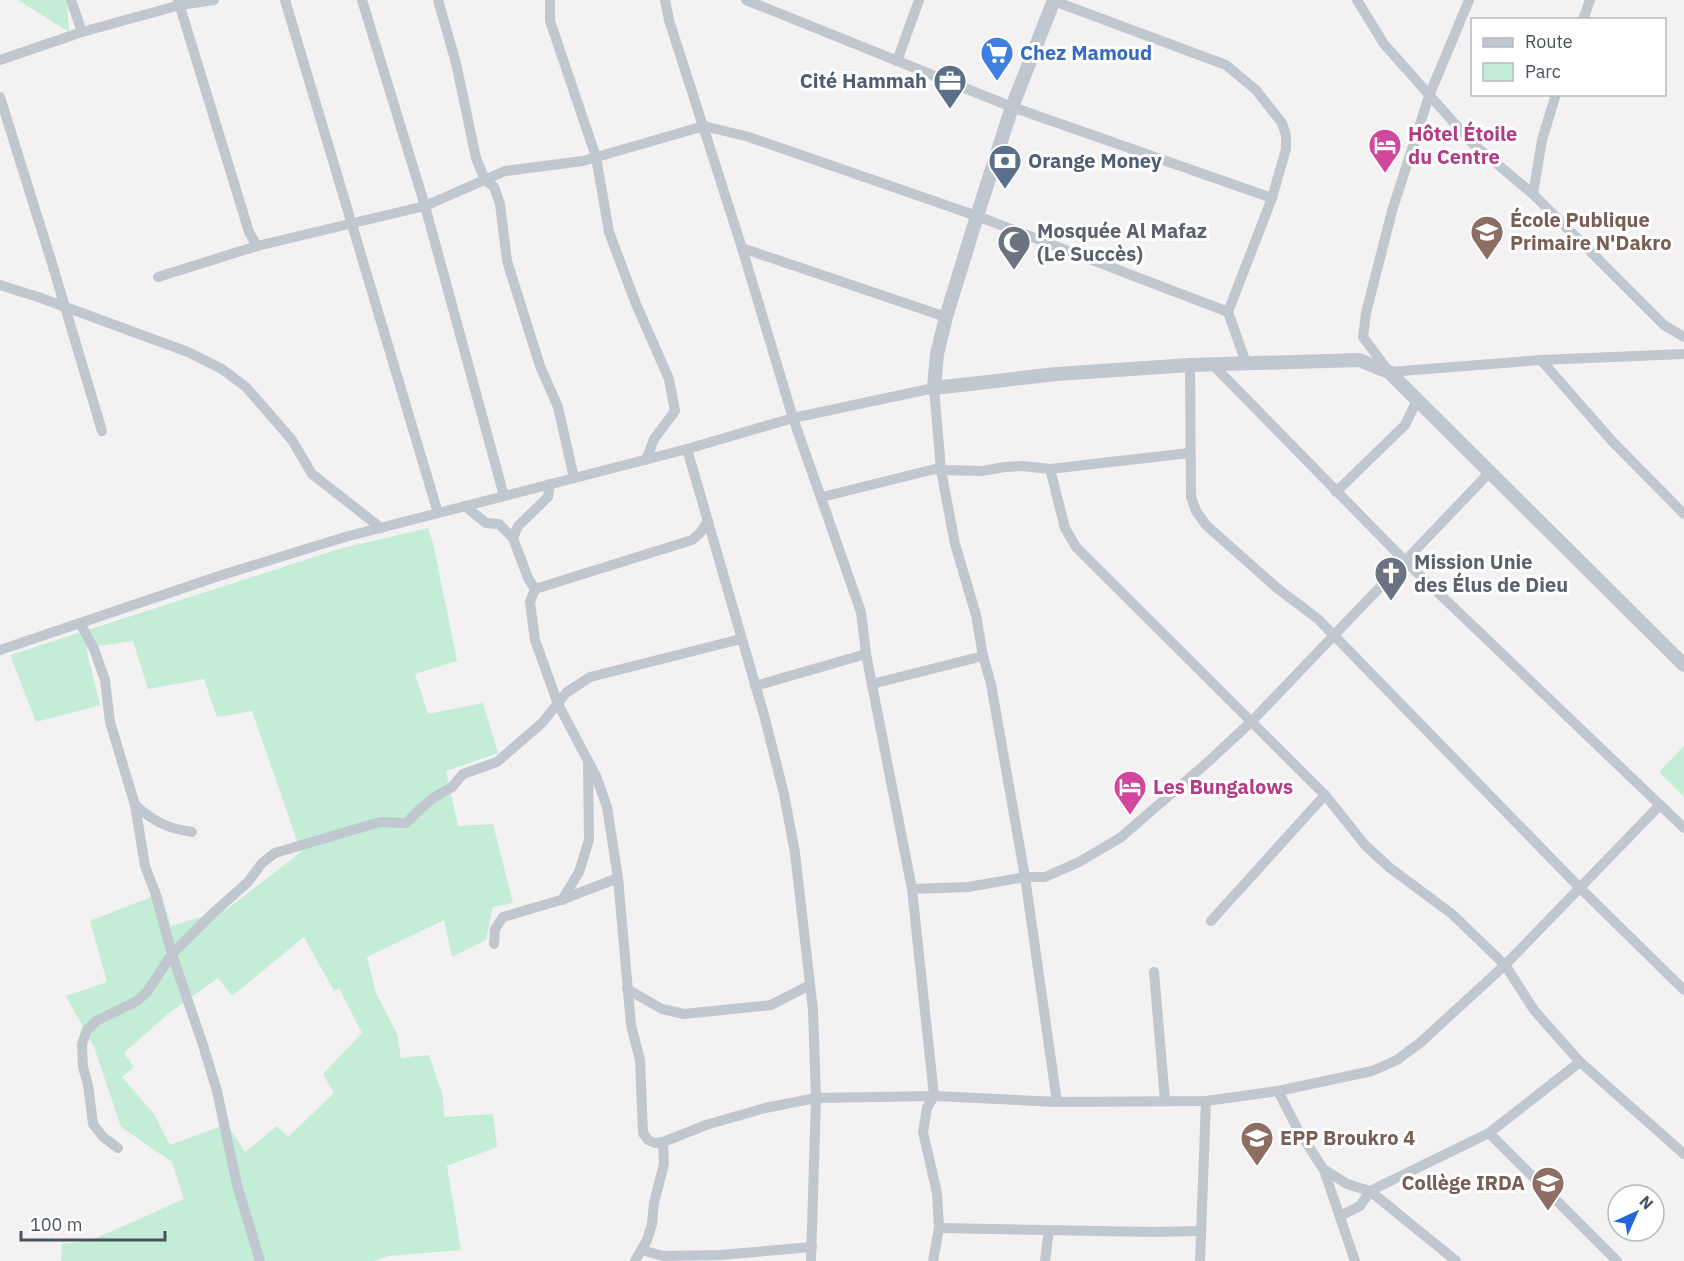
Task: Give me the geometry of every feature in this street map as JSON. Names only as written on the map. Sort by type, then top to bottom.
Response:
[{"type":"street","points":[[71,0],[82,32]]},
{"type":"street","points":[[0,60],[179,2],[214,0]]},
{"type":"street","points":[[285,0],[438,513]]},
{"type":"street","points":[[362,0],[424,206],[504,496]]},
{"type":"street","points":[[438,0],[456,63],[476,158],[484,180],[494,187],[500,204],[507,261],[540,366],[558,407],[574,478]]},
{"type":"street","points":[[550,0],[550,21],[596,158],[609,232],[636,303],[669,379],[675,411],[654,439],[646,460]]},
{"type":"street","points":[[665,0],[669,20],[704,126],[793,418],[861,612],[866,654],[912,890],[934,1096],[927,1108],[923,1132],[937,1193],[939,1228],[933,1261]]},
{"type":"street","points":[[746,0],[1012,107],[1272,198]]},
{"type":"street","points":[[897,61],[919,0]]},
{"type":"street","points":[[1057,1102],[1025,877],[991,684],[983,656],[976,615],[955,544],[941,470],[934,388],[937,354],[946,317],[977,216],[1012,107],[1054,0],[1226,65],[1256,90],[1282,123],[1286,135],[1286,149],[1272,198],[1228,312],[1246,363]]},
{"type":"street","points":[[1358,0],[1384,44],[1472,143],[1533,194],[1664,325],[1684,337]]},
{"type":"street","points":[[1469,0],[1429,96],[1392,212],[1366,313],[1363,337],[1389,372],[1684,665]]},
{"type":"street","points":[[1584,18],[1590,0]]},
{"type":"street","points":[[179,2],[249,232],[257,246]]},
{"type":"street","points":[[1533,194],[1542,140],[1555,96]]},
{"type":"street","points":[[0,97],[102,431]]},
{"type":"street","points":[[158,277],[257,246],[424,206],[505,171],[583,161],[704,126],[750,138],[977,216],[1228,312]]},
{"type":"street","points":[[742,248],[946,317]]},
{"type":"street","points":[[0,285],[188,352],[222,369],[246,387],[269,413],[292,440],[312,474],[381,528]]},
{"type":"street","points":[[0,650],[222,575],[381,528],[646,460],[793,418],[934,388],[1057,374],[1190,365],[1359,360],[1389,372],[1541,360],[1684,354]]},
{"type":"street","points":[[1541,360],[1612,441],[1684,514]]},
{"type":"street","points":[[1190,365],[1191,496],[1196,511],[1206,525],[1277,588],[1318,619],[1332,636],[1579,887],[1684,990]]},
{"type":"street","points":[[1213,365],[1405,561],[1684,828]]},
{"type":"street","points":[[1336,492],[1404,425],[1417,400]]},
{"type":"street","points":[[687,449],[784,794],[795,853],[810,985],[816,1098],[811,1261]]},
{"type":"street","points":[[822,497],[934,469],[982,471],[1023,466],[1050,469],[1190,453]]},
{"type":"street","points":[[1050,469],[1065,528],[1076,547],[1326,795],[1365,845],[1390,868],[1452,914],[1505,964],[1534,1010],[1580,1062],[1684,1154]]},
{"type":"street","points":[[912,890],[968,887],[1025,877],[1045,877],[1063,870],[1120,838],[1252,721],[1491,472]]},
{"type":"street","points":[[513,537],[518,526],[548,497],[550,484]]},
{"type":"street","points":[[465,506],[486,523],[499,524],[513,537],[528,578],[535,589]]},
{"type":"street","points":[[535,589],[692,540],[708,521]]},
{"type":"street","points":[[535,589],[530,602],[535,640],[558,704],[588,762],[607,807],[618,878],[631,1025],[640,1060],[643,1133],[648,1140],[655,1143],[765,1108],[816,1098],[934,1096],[1057,1102],[1206,1101],[1364,1073],[1397,1060],[1421,1042],[1505,964],[1660,805]]},
{"type":"street","points":[[80,623],[105,680],[110,722],[135,805],[145,866],[217,1091],[237,1185],[260,1261]]},
{"type":"street","points":[[118,1148],[102,1137],[93,1124],[88,1085],[83,1068],[82,1044],[87,1030],[96,1021],[136,1002],[147,992],[172,954],[248,882],[268,858],[302,844],[380,822],[406,824],[420,809],[452,787],[464,774],[497,762],[543,723],[566,693],[590,677],[741,639]]},
{"type":"street","points":[[755,686],[866,654]]},
{"type":"street","points":[[872,684],[983,656]]},
{"type":"street","points":[[561,900],[579,872],[589,840],[588,762]]},
{"type":"street","points":[[1211,921],[1326,795]]},
{"type":"street","points":[[135,805],[153,820],[172,829],[192,832]]},
{"type":"street","points":[[494,944],[495,929],[503,917],[561,900],[618,878]]},
{"type":"street","points":[[1154,972],[1165,1101]]},
{"type":"street","points":[[627,989],[662,1009],[684,1014],[771,1005],[810,985]]},
{"type":"street","points":[[1340,1216],[1360,1206],[1370,1191],[1489,1133],[1580,1062]]},
{"type":"street","points":[[1278,1090],[1298,1130],[1324,1170],[1355,1261]]},
{"type":"street","points":[[1200,1261],[1206,1101]]},
{"type":"street","points":[[1489,1133],[1617,1261]]},
{"type":"street","points":[[635,1261],[652,1224],[654,1203],[664,1164],[663,1142]]},
{"type":"street","points":[[1324,1170],[1347,1184],[1370,1191],[1456,1261]]},
{"type":"street","points":[[939,1228],[1200,1231]]},
{"type":"street","points":[[1045,1261],[1049,1230]]},
{"type":"street","points":[[642,1250],[663,1256],[720,1258],[812,1247]]},
{"type":"green space","points":[[18,0],[67,0],[69,32]]},
{"type":"green space","points":[[428,528],[457,661],[415,674],[428,714],[483,703],[498,753],[446,771],[458,826],[493,824],[513,903],[493,907],[486,940],[452,957],[444,920],[367,957],[376,993],[397,1034],[401,1058],[429,1055],[443,1096],[444,1117],[493,1114],[497,1147],[447,1166],[461,1250],[388,1256],[374,1261],[61,1261],[62,1244],[90,1241],[184,1199],[172,1162],[121,1127],[94,1047],[66,996],[107,982],[90,921],[161,893],[171,926],[226,910],[301,852],[252,711],[217,717],[204,679],[148,689],[133,641],[86,648],[100,705],[36,722],[10,655],[339,549]],"holes":[[[304,937],[334,991],[339,988],[362,1033],[323,1074],[334,1093],[288,1137],[277,1126],[245,1152],[227,1124],[170,1145],[154,1114],[122,1077],[134,1067],[124,1053],[169,1013],[218,978],[232,996]]]},
{"type":"green space","points":[[1684,746],[1684,797],[1659,772]]},
{"type":"place","name":"Chez Mamoud","points":[[997,82]]},
{"type":"place","name":"Cité Hammah","points":[[950,110]]},
{"type":"place","name":"Hôtel Étoile du Centre","points":[[1385,174]]},
{"type":"place","name":"Orange Money","points":[[1005,190]]},
{"type":"place","name":"École Publique Primaire N'Dakro","points":[[1487,261]]},
{"type":"place","name":"Mosquée Al Mafaz (Le Succès)","points":[[1014,271]]},
{"type":"place","name":"Mission Unie des Élus de Dieu","points":[[1391,602]]},
{"type":"place","name":"Les Bungalows","points":[[1130,816]]},
{"type":"place","name":"EPP Broukro 4","points":[[1257,1167]]},
{"type":"place","name":"Collège IRDA","points":[[1548,1212]]}]
